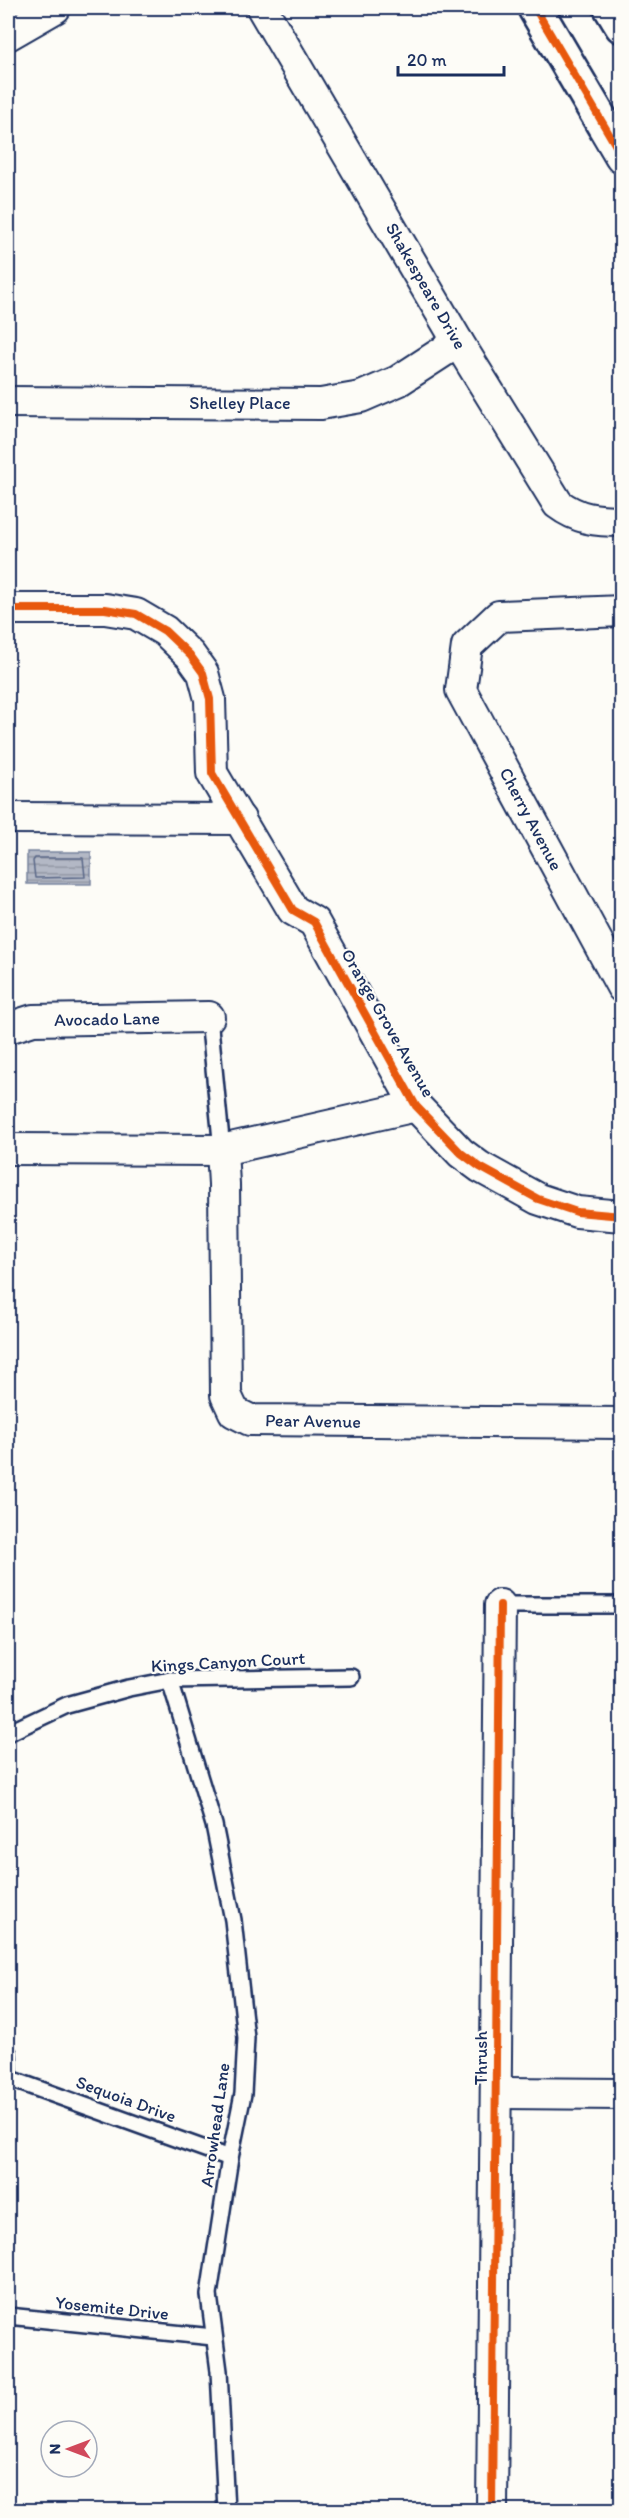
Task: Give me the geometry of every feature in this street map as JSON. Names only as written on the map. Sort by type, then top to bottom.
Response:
[{"type":"main road","points":[[536,8],[621,156]]},
{"type":"main road","points":[[610,8],[621,26]]},
{"type":"street","points":[[8,35],[55,8]]},
{"type":"street","name":"Shakespeare Drive","points":[[262,8],[458,342],[558,504],[571,514],[593,521],[621,521]]},
{"type":"street","name":"Shelley Place","points":[[8,402],[321,404],[361,396],[398,381],[458,342]]},
{"type":"street","name":"Orange Grove Avenue","points":[[8,609],[105,609],[136,614],[165,631],[190,655],[203,673],[210,699],[212,773],[293,910],[314,922],[416,1106],[461,1153],[480,1167],[538,1199],[577,1212],[621,1216]]},
{"type":"street","name":"Cherry Avenue","points":[[621,611],[499,616],[467,646],[461,690],[621,987]]},
{"type":"street","points":[[8,818],[240,819]]},
{"type":"street","name":"Avocado Lane","points":[[8,1031],[33,1020],[209,1017]]},
{"type":"street","points":[[8,1149],[222,1150],[416,1106]]},
{"type":"street","name":"Pear Avenue","points":[[222,1150],[226,1395],[234,1412],[250,1420],[621,1424]]},
{"type":"street","name":"Thrush","points":[[492,2511],[500,1605]]},
{"type":"street","points":[[496,2093],[621,2094]]},
{"type":"lane","points":[[209,1017],[222,1150]]},
{"type":"lane","points":[[500,1605],[621,1605]]},
{"type":"lane","name":"Kings Canyon Court","points":[[8,1733],[67,1705],[129,1688],[170,1680],[351,1677]]},
{"type":"lane","name":"Arrowhead Lane","points":[[170,1680],[214,1825],[233,1920],[246,2038],[243,2094],[230,2158],[209,2295],[219,2371],[225,2511]]},
{"type":"lane","points":[[8,2053],[8,2078]]},
{"type":"lane","name":"Sequoia Drive","points":[[8,2078],[230,2158]]},
{"type":"lane","name":"Yosemite Drive","points":[[8,2316],[213,2337]]},
{"type":"water","points":[[27,852],[91,852],[91,884],[27,884]]},
{"type":"cycle path","points":[[535,8],[622,156]]},
{"type":"cycle path","points":[[8,609],[105,609],[136,614],[165,631],[190,655],[203,673],[210,699],[212,773],[293,910],[314,922],[416,1106],[461,1153],[480,1167],[538,1199],[577,1212],[622,1216]]},
{"type":"cycle path","points":[[492,2510],[500,1605]]}]
